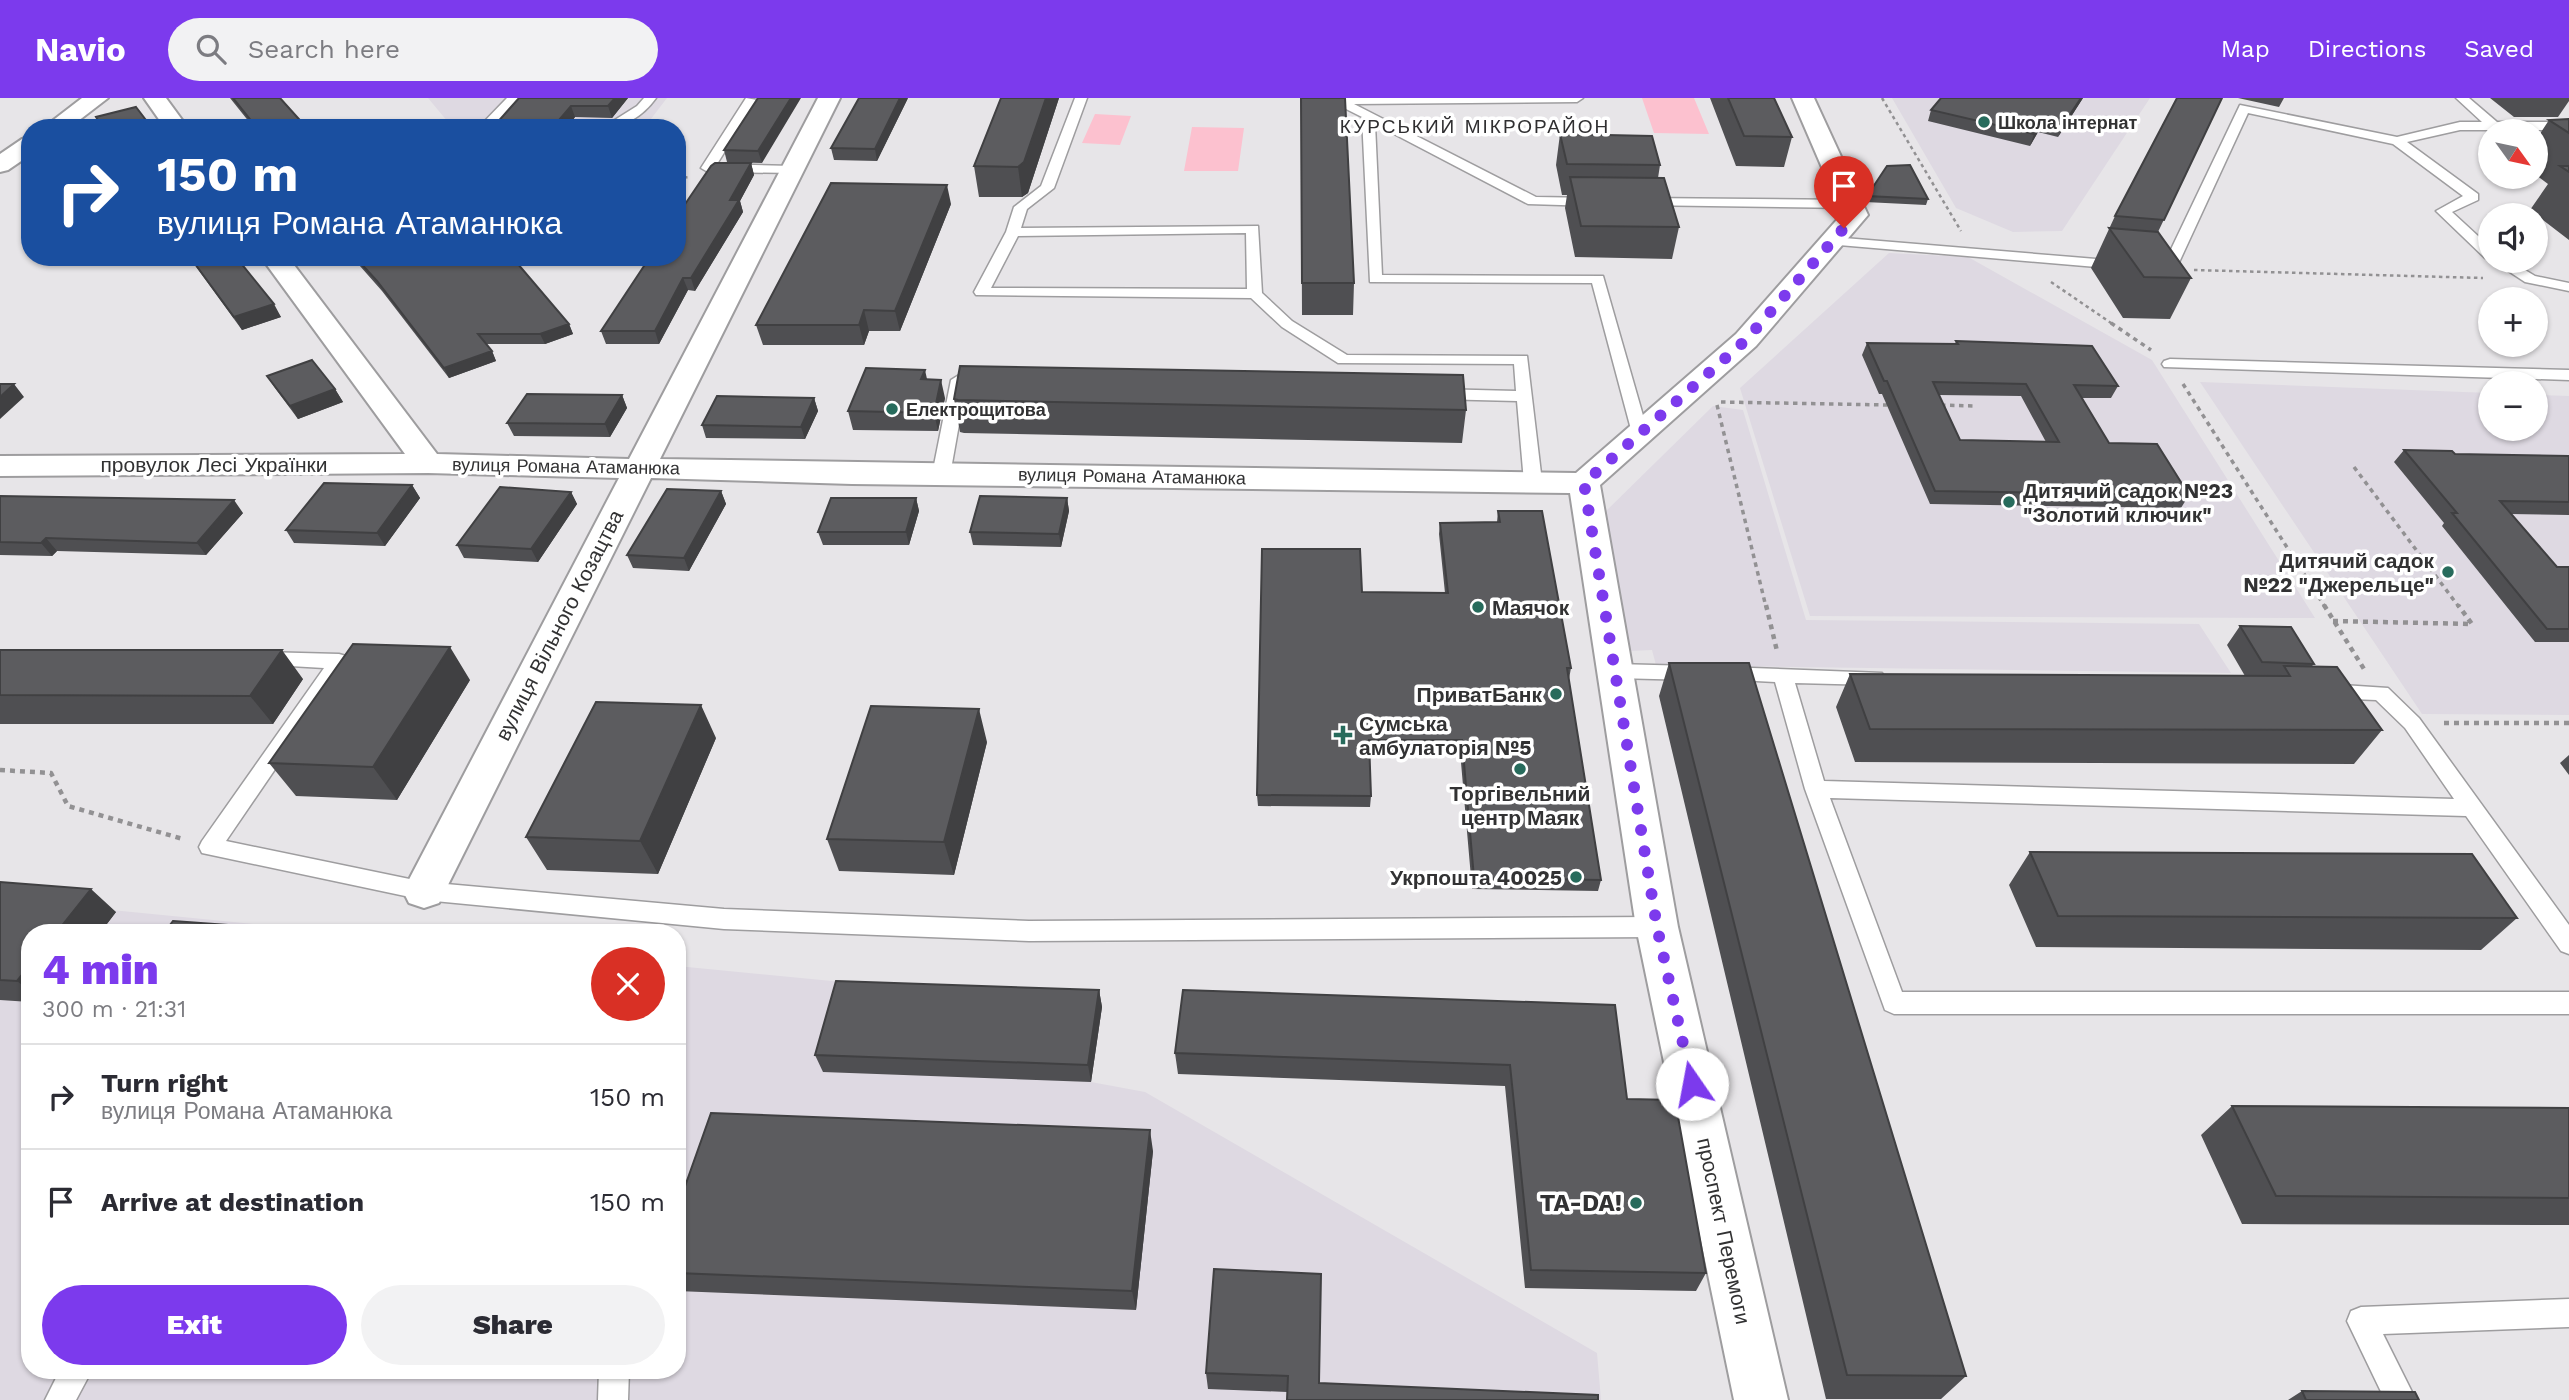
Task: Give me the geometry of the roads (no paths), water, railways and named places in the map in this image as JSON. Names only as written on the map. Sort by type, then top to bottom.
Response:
[{"type":"street","points":[[67,119],[97,98]]},
{"type":"street","points":[[155,98],[170,119]]},
{"type":"street","name":"вулиця Вільного Козацтва","points":[[424,891],[638,467],[829,98]]},
{"type":"street","points":[[1584,483],[1746,340],[1855,215],[1803,98]]},
{"type":"street","points":[[0,165],[21,150]]},
{"type":"street","name":"вулиця Романа Атаманюка","points":[[281,266],[428,463],[941,475],[1584,483]]},
{"type":"street","name":"провулок Лесі Українки","points":[[0,466],[428,463]]},
{"type":"street","name":"проспект Перемоги","points":[[1584,483],[1657,927],[1761,1400]]},
{"type":"lane","points":[[493,119],[514,98]]},
{"type":"lane","points":[[624,119],[641,109],[650,98]]},
{"type":"lane","points":[[1081,98],[1047,188],[1021,207],[1013,232],[981,292],[1255,294],[1287,324],[1344,360],[1521,359],[1533,482]]},
{"type":"lane","points":[[1336,99],[1577,98]]},
{"type":"lane","points":[[2462,98],[2486,119]]},
{"type":"lane","points":[[1336,99],[1533,201],[1602,202]]},
{"type":"lane","points":[[751,100],[708,169],[792,170]]},
{"type":"lane","points":[[1832,241],[2169,269],[2244,108],[2397,141],[2473,197],[2443,211],[2478,244]]},
{"type":"lane","points":[[1368,115],[1375,279],[1598,279],[1640,433]]},
{"type":"lane","points":[[2397,141],[2460,126],[2478,125]]},
{"type":"lane","points":[[2548,126],[2569,126]]},
{"type":"lane","points":[[1630,202],[1850,204]]},
{"type":"lane","points":[[1013,232],[1253,229],[1255,294]]},
{"type":"lane","points":[[2520,273],[2530,279],[2569,287]]},
{"type":"lane","points":[[2170,364],[2569,375]]},
{"type":"lane","points":[[941,475],[959,380],[973,381]]},
{"type":"lane","points":[[1414,393],[1525,396]]},
{"type":"lane","points":[[244,659],[339,662],[210,847],[424,891],[724,919],[1029,931],[1657,927]]},
{"type":"lane","points":[[1615,671],[1891,678]]},
{"type":"lane","points":[[1783,676],[1816,789],[1894,1003],[2569,1003]]},
{"type":"lane","points":[[2312,690],[2381,692],[2412,723],[2569,944]]},
{"type":"lane","points":[[1816,789],[2472,808]]},
{"type":"lane","points":[[2400,1400],[2361,1321],[2569,1313]]},
{"type":"lane","points":[[60,1400],[72,1379]]},
{"type":"lane","points":[[613,1400],[614,1379]]},
{"type":"place","name":"Школа інтернат","points":[[1984,122]]},
{"type":"place","name":"Електрощитова","points":[[892,409]]},
{"type":"place","name":"Дитячий садок №23 \"Золотий ключик\"","points":[[2009,502]]},
{"type":"place","name":"Дитячий садок №22 \"Джерельце\"","points":[[2448,572]]},
{"type":"place","name":"Маячок","points":[[1478,607]]},
{"type":"place","name":"ПриватБанк","points":[[1556,694]]},
{"type":"place","name":"Сумська амбулаторія №5","points":[[1343,735]]},
{"type":"place","name":"Торгівельний центр Маяк","points":[[1520,769]]},
{"type":"place","name":"Укрпошта 40025","points":[[1576,877]]},
{"type":"place","name":"TA-DA!","points":[[1636,1203]]},
{"type":"district","name":"КУРСЬКИЙ МІКРОРАЙОН","points":[[1475,126]]}]
